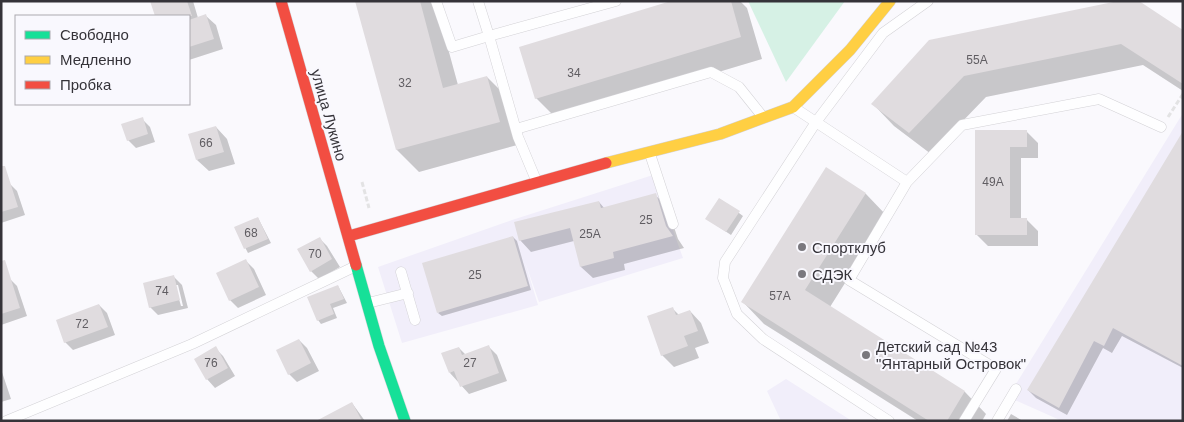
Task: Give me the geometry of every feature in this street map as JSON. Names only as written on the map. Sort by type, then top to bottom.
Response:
[{"type":"street","name":"улица Лукино","points":[[281,1],[357,266]]},
{"type":"street","points":[[349,236],[537,182],[720,134],[793,108],[850,50],[890,1]]},
{"type":"street","points":[[357,266],[405,421]]},
{"type":"lane","points":[[436,1],[452,47],[582,6],[616,1]]},
{"type":"lane","points":[[478,1],[516,129],[537,182]]},
{"type":"lane","points":[[889,421],[764,340],[737,314],[723,278],[726,262],[816,122],[883,33],[928,1]]},
{"type":"lane","points":[[516,129],[711,72],[739,87],[764,118]]},
{"type":"lane","points":[[964,421],[996,370],[849,280],[907,182],[962,125],[1099,99],[1161,127]]},
{"type":"lane","points":[[793,108],[907,182]]},
{"type":"lane","points":[[649,152],[673,224]]},
{"type":"lane","points":[[6,421],[192,344],[357,266]]},
{"type":"lane","points":[[402,272],[416,320]]},
{"type":"lane","points":[[367,303],[408,293]]},
{"type":"lane","points":[[997,421],[1016,389]]},
{"type":"path","points":[[1161,127],[1183,94]]},
{"type":"shaded area","points":[[1183,113],[1183,421],[1062,421],[1008,397]]},
{"type":"shaded area","points":[[653,175],[683,258],[539,302],[525,262],[538,305],[402,343],[378,267],[512,220]]},
{"type":"shaded area","points":[[786,379],[852,421],[781,421],[767,391]]},
{"type":"green space","points":[[748,1],[845,1],[786,82]]},
{"type":"building","points":[[150,1],[187,1],[192,16],[190,15],[155,15]]},
{"type":"building","points":[[355,1],[420,1],[443,88],[487,76],[500,122],[396,150]]},
{"type":"building","points":[[671,1],[731,1],[741,37],[535,99],[519,47]]},
{"type":"building","points":[[1118,1],[1139,1],[1183,30],[1183,84],[1121,44],[964,76],[909,133],[871,104],[929,40]]},
{"type":"building","points":[[206,14],[214,39],[190,47],[190,20]]},
{"type":"building","points":[[143,117],[148,134],[127,141],[121,124]]},
{"type":"building","points":[[216,126],[224,152],[196,160],[188,134]]},
{"type":"building","points":[[975,130],[1027,130],[1027,147],[1010,147],[1010,218],[1027,218],[1027,235],[975,235]]},
{"type":"building","points":[[1183,131],[1183,366],[1113,328],[1104,346],[1094,341],[1059,408],[1027,390]]},
{"type":"building","points":[[1,166],[5,166],[18,207],[1,212]]},
{"type":"building","points":[[826,167],[866,193],[805,290],[965,391],[947,421],[929,421],[741,302]]},
{"type":"building","points":[[656,193],[666,226],[673,236],[613,252],[614,258],[580,267],[570,228],[519,241],[514,222],[599,201],[601,208]]},
{"type":"building","points":[[719,198],[740,211],[726,232],[705,219]]},
{"type":"building","points":[[258,217],[268,239],[244,249],[234,227]]},
{"type":"building","points":[[513,236],[528,286],[437,313],[422,263]]},
{"type":"building","points":[[320,237],[332,259],[310,272],[297,249]]},
{"type":"building","points":[[246,259],[259,287],[229,301],[216,273]]},
{"type":"building","points":[[5,260],[20,308],[1,314],[1,261]]},
{"type":"building","points":[[174,275],[180,300],[149,308],[143,283]]},
{"type":"building","points":[[338,285],[344,299],[330,304],[334,314],[317,321],[307,297]]},
{"type":"building","points":[[99,304],[108,327],[64,343],[56,320]]},
{"type":"building","points":[[673,307],[676,315],[690,310],[698,331],[684,336],[688,346],[661,356],[647,316]]},
{"type":"building","points":[[299,339],[311,363],[288,375],[276,350]]},
{"type":"building","points":[[489,345],[499,373],[460,387],[454,371],[449,373],[441,353],[459,347],[462,355]]},
{"type":"building","points":[[216,346],[228,368],[206,380],[194,359]]},
{"type":"building","points":[[352,402],[362,421],[316,421]]},
{"type":"traffic: fast","points":[[356,265],[379,346],[405,421]]},
{"type":"traffic: slow","points":[[606,163],[720,134],[793,107],[850,50],[890,1]]},
{"type":"traffic: jam","points":[[281,1],[356,265]]},
{"type":"traffic: jam","points":[[349,236],[606,163]]},
{"type":"place","name":"Спортклуб","points":[[802,247]]},
{"type":"place","name":"СДЭК","points":[[802,274]]},
{"type":"place","name":"Детский сад №43 \"Янтарный Островок\"","points":[[866,355]]}]
